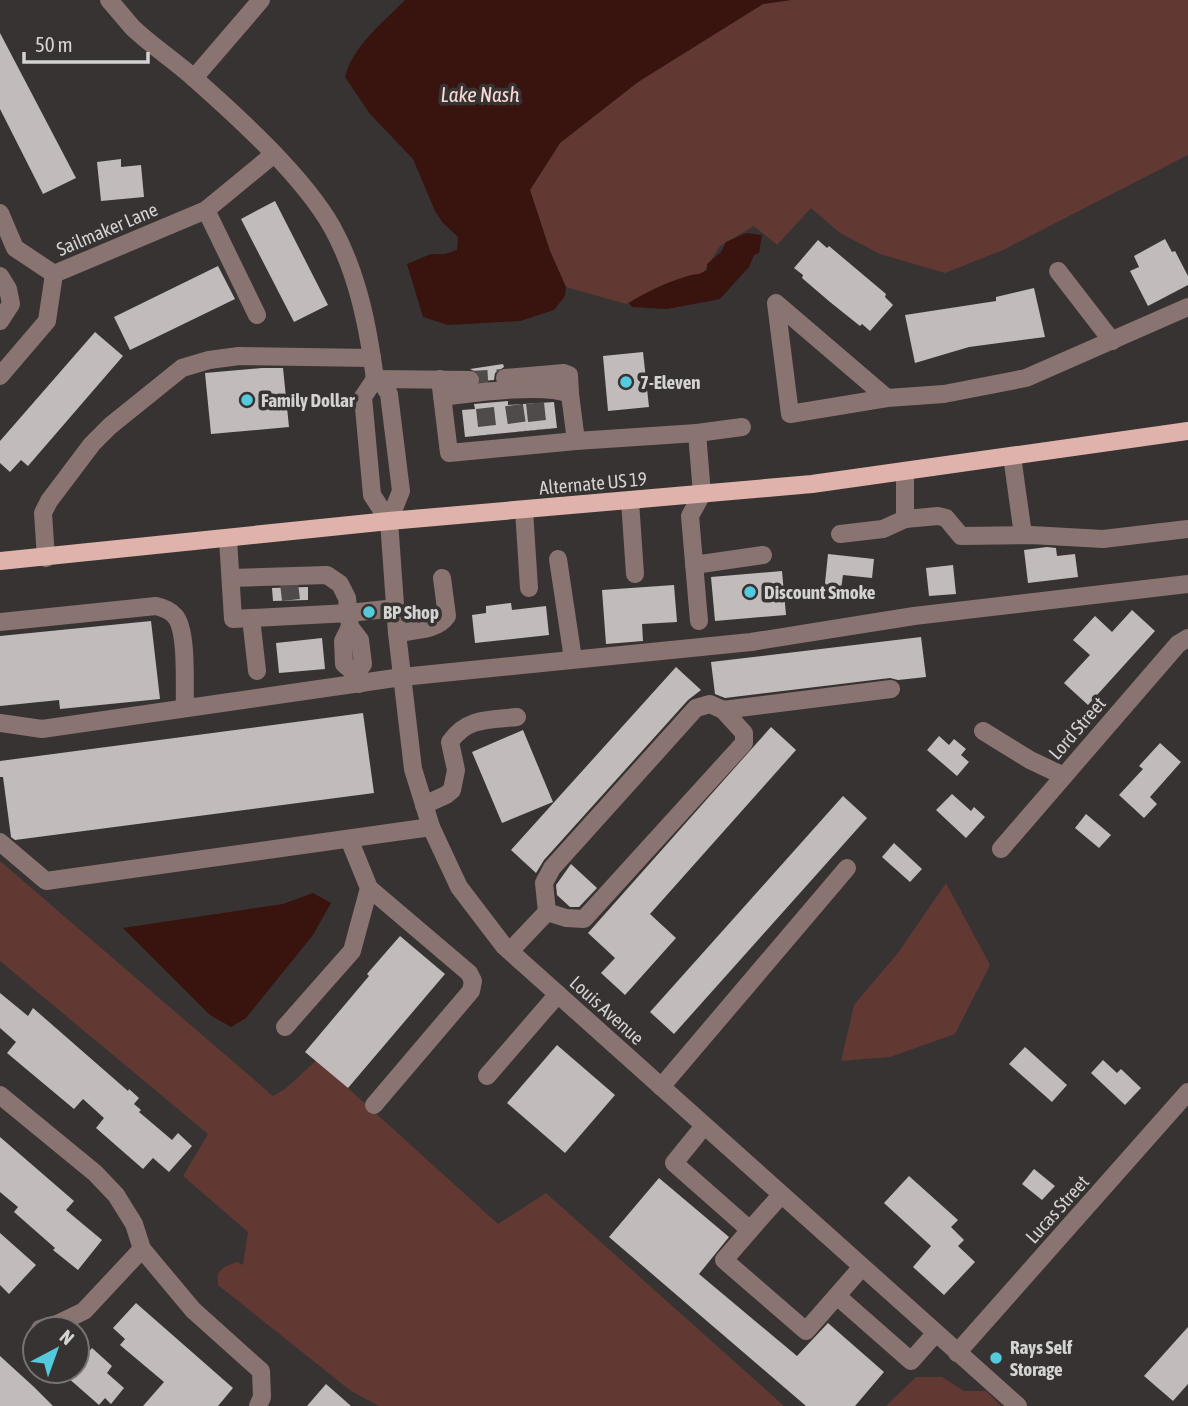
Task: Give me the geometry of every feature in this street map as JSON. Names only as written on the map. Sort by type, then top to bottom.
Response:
[{"type":"main road","name":"Alternate US 19","points":[[0,561],[389,521],[812,484],[1188,431]]},
{"type":"street","points":[[109,0],[134,28],[194,78],[274,154],[311,197],[331,226],[348,260],[362,304],[375,379],[363,397],[372,495],[389,521]]},
{"type":"street","points":[[194,78],[261,0]]},
{"type":"street","name":"Sailmaker Lane","points":[[3,367],[47,321],[54,274],[206,210],[274,154]]},
{"type":"street","points":[[206,210],[257,315]]},
{"type":"street","points":[[0,213],[7,248],[15,248],[54,274]]},
{"type":"street","points":[[1058,271],[1112,341]]},
{"type":"street","points":[[0,276],[8,289],[11,304],[0,321]]},
{"type":"street","points":[[887,398],[776,303],[790,414],[887,398],[944,394],[1026,378],[1188,306]]},
{"type":"street","points":[[46,558],[44,513],[49,501],[92,444],[110,426],[182,368],[209,360],[239,356],[372,358]]},
{"type":"street","points":[[442,397],[485,400],[564,373],[569,375],[576,441]]},
{"type":"street","points":[[375,379],[470,380]]},
{"type":"street","points":[[375,379],[389,394],[401,491],[389,521]]},
{"type":"street","points":[[440,379],[449,453],[488,443],[539,437],[576,441],[697,433],[742,427]]},
{"type":"street","points":[[511,391],[534,396],[557,389],[570,394]]},
{"type":"street","points":[[697,433],[702,494],[690,516],[699,621]]},
{"type":"street","points":[[1012,456],[1023,535]]},
{"type":"street","points":[[905,471],[905,519]]},
{"type":"street","points":[[630,501],[635,574]]},
{"type":"street","points":[[524,510],[528,587]]},
{"type":"street","points":[[840,534],[883,530],[905,519],[938,516],[946,518],[961,536],[968,537],[1023,535],[1102,539],[1188,529]]},
{"type":"street","name":"Louis Avenue","points":[[389,521],[397,633],[413,769],[431,827],[459,887],[510,951],[1018,1406]]},
{"type":"street","points":[[228,539],[233,620],[251,618],[327,575],[340,584],[347,598],[350,620],[360,640],[363,664],[358,679]]},
{"type":"street","points":[[694,565],[763,555]]},
{"type":"street","points":[[558,559],[573,659]]},
{"type":"street","points":[[231,578],[290,594],[350,620],[396,608]]},
{"type":"street","points":[[397,633],[435,627],[443,622],[447,616],[442,578]]},
{"type":"street","points":[[0,723],[42,729],[358,679],[402,677],[751,642],[914,616],[1188,584]]},
{"type":"street","points":[[0,622],[156,606],[167,609],[177,617],[182,631],[185,708]]},
{"type":"street","points":[[251,618],[257,671]]},
{"type":"street","name":"Lord Street","points":[[1001,849],[1178,644],[1188,638]]},
{"type":"street","points":[[723,710],[891,689]]},
{"type":"street","points":[[510,951],[547,912],[544,883],[552,868],[696,708],[710,704],[723,710],[744,733],[744,743],[584,919],[566,918],[547,912]]},
{"type":"street","points":[[424,805],[453,790],[456,770],[450,742],[457,731],[472,722],[517,718]]},
{"type":"street","points":[[983,731],[1030,760],[1065,776]]},
{"type":"street","points":[[0,842],[46,881],[431,827]]},
{"type":"street","points":[[349,839],[369,888],[469,973],[473,981],[471,991],[374,1105]]},
{"type":"street","points":[[661,1087],[847,868]]},
{"type":"street","points":[[285,1027],[352,951],[369,888]]},
{"type":"street","points":[[488,1076],[558,994]]},
{"type":"street","name":"Lucas Street","points":[[957,1353],[1188,1092]]},
{"type":"street","points":[[0,1095],[95,1173],[116,1195],[134,1224],[142,1249],[193,1310],[261,1371],[260,1399]]},
{"type":"street","points":[[704,1126],[674,1163],[750,1230]]},
{"type":"street","points":[[780,1195],[724,1260],[806,1331],[861,1268]]},
{"type":"street","points":[[75,1315],[83,1311],[142,1249]]},
{"type":"street","points":[[836,1296],[911,1361],[935,1334]]},
{"type":"shaded area","points":[[791,0],[1188,0],[1188,155],[1003,250],[945,273],[880,254],[840,233],[811,208],[777,245],[754,226],[720,246],[703,273],[652,291],[626,304],[566,287],[550,251],[530,190],[560,143],[638,82],[763,4]]},
{"type":"shaded area","points":[[0,861],[273,1096],[285,1089],[317,1060],[498,1224],[546,1193],[784,1406],[379,1406],[351,1391],[218,1285],[218,1274],[224,1267],[237,1262],[243,1265],[248,1232],[183,1176],[208,1134],[0,961]]},
{"type":"shaded area","points":[[946,883],[990,965],[955,1034],[890,1057],[841,1061],[854,1005],[898,953]]},
{"type":"shaded area","points":[[916,1377],[942,1377],[964,1391],[986,1391],[1001,1406],[886,1406]]},
{"type":"water","name":"Lake Nash","points":[[405,0],[791,0],[763,4],[638,82],[560,143],[530,190],[550,251],[566,287],[565,296],[554,310],[520,321],[448,325],[423,317],[407,264],[431,254],[445,254],[457,250],[458,237],[435,211],[413,159],[370,114],[345,77],[362,45]]},
{"type":"water","points":[[746,233],[762,235],[759,253],[754,255],[749,267],[720,299],[667,309],[632,307],[629,303],[667,283],[707,270],[707,264],[721,252],[726,242]]},
{"type":"water","points":[[313,893],[331,903],[313,935],[246,1018],[231,1027],[210,1015],[123,928],[283,904]]},
{"type":"building","points":[[0,33],[76,178],[43,194],[0,109]]},
{"type":"building","points":[[121,159],[121,167],[141,165],[144,197],[101,201],[97,162]]},
{"type":"building","points":[[275,201],[328,305],[294,322],[241,219]]},
{"type":"building","points":[[1165,239],[1172,252],[1175,251],[1188,276],[1188,285],[1148,306],[1130,271],[1139,267],[1134,256]]},
{"type":"building","points":[[818,240],[827,248],[829,246],[886,294],[885,297],[893,305],[870,331],[830,302],[794,268]]},
{"type":"building","points":[[218,266],[235,299],[130,350],[114,317]]},
{"type":"building","points":[[1034,288],[1045,337],[969,347],[915,363],[905,315],[996,301],[996,297]]},
{"type":"building","points":[[95,332],[123,356],[28,466],[21,460],[10,472],[0,463],[0,441]]},
{"type":"building","name":"7-Eleven","points":[[643,352],[649,407],[608,411],[603,356]]},
{"type":"building","points":[[503,364],[504,367],[495,373],[494,380],[481,381],[480,374],[470,369]]},
{"type":"building","name":"Family Dollar","points":[[283,368],[289,427],[211,434],[205,373]]},
{"type":"building","points":[[508,401],[508,405],[554,402],[557,428],[465,437],[462,410],[475,409],[474,404]]},
{"type":"building","points":[[1056,548],[1057,556],[1075,554],[1078,577],[1028,583],[1024,550]]},
{"type":"building","points":[[828,554],[874,559],[872,578],[843,575],[840,596],[824,593]]},
{"type":"building","points":[[953,565],[956,594],[929,596],[926,568]]},
{"type":"building","points":[[782,571],[786,615],[715,621],[711,577]]},
{"type":"building","points":[[674,585],[677,622],[642,624],[643,641],[606,644],[602,590]]},
{"type":"building","points":[[308,587],[308,600],[273,601],[272,588]]},
{"type":"building","points":[[511,603],[512,610],[546,606],[549,635],[475,643],[472,615],[486,613],[486,606]]},
{"type":"building","points":[[1132,610],[1155,631],[1088,705],[1064,683],[1090,655],[1073,640],[1095,616],[1112,632]]},
{"type":"building","points":[[151,621],[160,699],[60,709],[59,700],[0,706],[0,636]]},
{"type":"building","points":[[921,637],[926,677],[898,680],[890,678],[725,698],[715,694],[711,662]]},
{"type":"building","points":[[322,638],[325,669],[279,673],[276,643]]},
{"type":"building","points":[[676,667],[701,690],[688,700],[544,860],[536,873],[511,850]]},
{"type":"building","points":[[363,713],[374,793],[15,840],[11,837],[3,777],[0,777],[0,761]]},
{"type":"building","points":[[771,727],[796,750],[650,914],[676,938],[625,995],[601,973],[615,958],[588,933]]},
{"type":"building","points":[[523,730],[553,802],[502,823],[472,752]]},
{"type":"building","points":[[939,736],[949,745],[954,739],[966,749],[961,755],[969,762],[957,776],[927,750]]},
{"type":"building","points":[[1160,743],[1181,762],[1150,797],[1157,804],[1144,818],[1119,795],[1143,769],[1139,766]]},
{"type":"building","points":[[952,794],[971,811],[974,807],[985,817],[966,838],[936,810]]},
{"type":"building","points":[[843,796],[867,818],[674,1034],[650,1012]]},
{"type":"building","points":[[1086,814],[1111,835],[1099,848],[1075,828]]},
{"type":"building","points":[[894,843],[922,869],[910,882],[882,857]]},
{"type":"building","points":[[571,864],[597,888],[579,907],[570,907],[557,895],[556,885]]},
{"type":"building","points":[[400,936],[445,974],[348,1088],[305,1052]]},
{"type":"building","points":[[0,993],[28,1016],[33,1008],[139,1098],[134,1104],[141,1110],[139,1112],[172,1140],[178,1133],[192,1146],[169,1172],[153,1158],[143,1169],[96,1128],[104,1118],[83,1099],[74,1109],[7,1053],[16,1042],[0,1028]]},
{"type":"building","points":[[557,1045],[615,1095],[565,1153],[507,1103]]},
{"type":"building","points":[[1025,1047],[1067,1085],[1052,1102],[1009,1064]]},
{"type":"building","points":[[1103,1060],[1117,1073],[1121,1069],[1141,1088],[1125,1105],[1091,1073]]},
{"type":"building","points":[[0,1137],[74,1201],[66,1210],[102,1240],[78,1270],[14,1212],[18,1207],[0,1192]]},
{"type":"building","points":[[1034,1169],[1055,1186],[1042,1200],[1022,1184]]},
{"type":"building","points":[[909,1176],[958,1220],[951,1227],[964,1240],[958,1246],[975,1262],[944,1295],[913,1267],[931,1246],[884,1203]]},
{"type":"building","points":[[659,1178],[729,1237],[699,1274],[797,1356],[828,1323],[884,1372],[855,1406],[806,1406],[609,1237]]},
{"type":"building","points":[[0,1233],[36,1265],[9,1294],[0,1285]]},
{"type":"building","points":[[136,1303],[233,1388],[218,1406],[143,1406],[164,1382],[120,1345],[125,1339],[113,1328]]},
{"type":"building","points":[[1188,1327],[1188,1384],[1173,1401],[1144,1376]]},
{"type":"building","points":[[91,1349],[112,1366],[107,1373],[124,1388],[111,1404],[105,1398],[99,1405],[76,1385],[91,1385]]},
{"type":"building","points":[[0,1356],[21,1375],[21,1385],[32,1385],[53,1406],[0,1406]]},
{"type":"building","points":[[326,1384],[351,1406],[307,1406]]},
{"type":"tunnel","points":[[470,380],[505,378]]},
{"type":"tunnel","points":[[535,403],[538,430]]},
{"type":"tunnel","points":[[514,405],[518,432]]},
{"type":"tunnel","points":[[485,408],[488,435]]},
{"type":"tunnel","points":[[289,583],[291,600]]},
{"type":"place","name":"7-Eleven","points":[[626,382]]},
{"type":"place","name":"Family Dollar","points":[[247,400]]},
{"type":"place","name":"Discount Smoke","points":[[750,592]]},
{"type":"place","name":"BP Shop","points":[[369,612]]},
{"type":"place","name":"Rays Self Storage","points":[[996,1358]]}]
